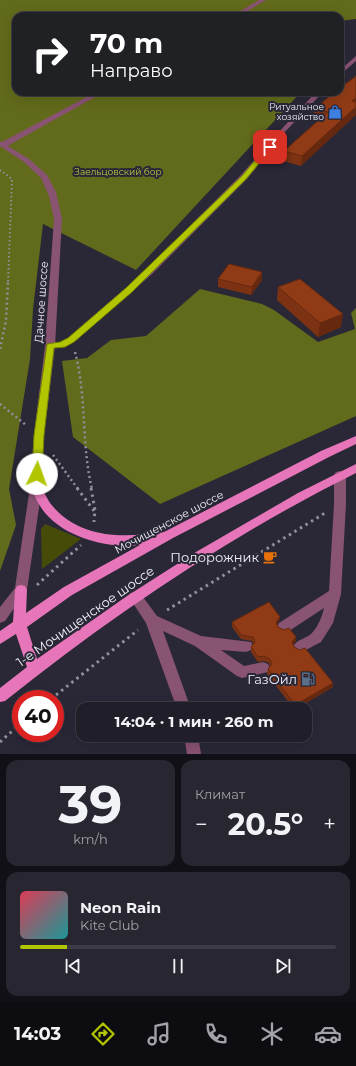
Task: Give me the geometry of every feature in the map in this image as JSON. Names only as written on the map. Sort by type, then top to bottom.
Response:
[{"type":"main road","name":"Мочищенское шоссе","points":[[0,638],[68,592],[169,535],[325,454],[356,440]]},
{"type":"main road","name":"1-е Мочищенское шоссе","points":[[0,696],[34,669],[135,597],[210,549],[340,475],[356,468]]},
{"type":"main road","points":[[36,487],[47,506],[63,522],[78,531],[90,535],[133,542],[169,535]]},
{"type":"main road","points":[[21,590],[19,624],[34,669]]},
{"type":"street","points":[[242,12],[263,0]]},
{"type":"street","points":[[344,69],[356,58]]},
{"type":"street","points":[[1,144],[16,139],[94,96]]},
{"type":"street","points":[[50,346],[62,345],[71,340],[148,273],[239,182],[260,159],[278,135],[316,96]]},
{"type":"street","name":"Дачное шоссе","points":[[1,144],[38,171],[48,182],[54,199],[58,219],[50,346],[39,435],[36,487],[21,590]]},
{"type":"street","points":[[300,647],[316,638],[326,623],[335,594],[340,504],[340,475]]},
{"type":"street","points":[[0,617],[21,590]]},
{"type":"street","points":[[284,627],[335,594]]},
{"type":"street","points":[[135,597],[152,620],[181,702]]},
{"type":"street","points":[[152,620],[200,642],[242,672],[263,668]]},
{"type":"street","points":[[200,642],[246,646]]},
{"type":"street","points":[[192,742],[194,754]]},
{"type":"path","points":[[0,170],[12,179],[6,321],[0,349]]},
{"type":"path","points":[[37,585],[64,562],[90,535],[96,514],[88,471],[80,369],[71,340]]},
{"type":"path","points":[[63,690],[152,620],[340,504]]},
{"type":"path","points":[[0,742],[12,731]]},
{"type":"green space","name":"Заельцовский бор","points":[[0,0],[356,0],[356,19],[344,20],[344,12],[12,12],[12,96],[297,96],[136,270],[43,224],[33,309],[30,359],[9,489],[16,525],[0,571]]},
{"type":"green space","points":[[200,289],[262,304],[274,310],[318,342],[355,329],[351,313],[356,308],[356,416],[160,504],[73,437],[62,361],[87,358],[111,340],[146,336]]},
{"type":"green space","points":[[45,524],[81,539],[42,569],[41,529]]},
{"type":"building","points":[[356,76],[356,98],[352,101],[356,102],[356,107],[302,156],[284,151],[328,112],[314,109],[330,96],[344,96],[344,85]]},
{"type":"building","points":[[229,264],[262,272],[252,287],[218,279]]},
{"type":"building","points":[[300,279],[343,314],[320,323],[278,287]]},
{"type":"building","points":[[269,602],[280,617],[276,622],[278,627],[284,630],[289,628],[296,637],[292,642],[294,647],[300,650],[305,648],[333,683],[300,702],[293,702],[268,669],[272,664],[270,659],[264,656],[258,657],[251,647],[255,642],[253,637],[241,635],[232,622]]},
{"type":"place","name":"Ритуальное хозяйство","points":[[335,112]]},
{"type":"place","name":"Подорожник","points":[[270,557]]},
{"type":"place","name":"ГазОйл","points":[[308,679]]},
{"type":"route","points":[[37,474],[39,435],[50,346],[62,345],[71,340],[148,273],[244,177],[270,147]]}]
